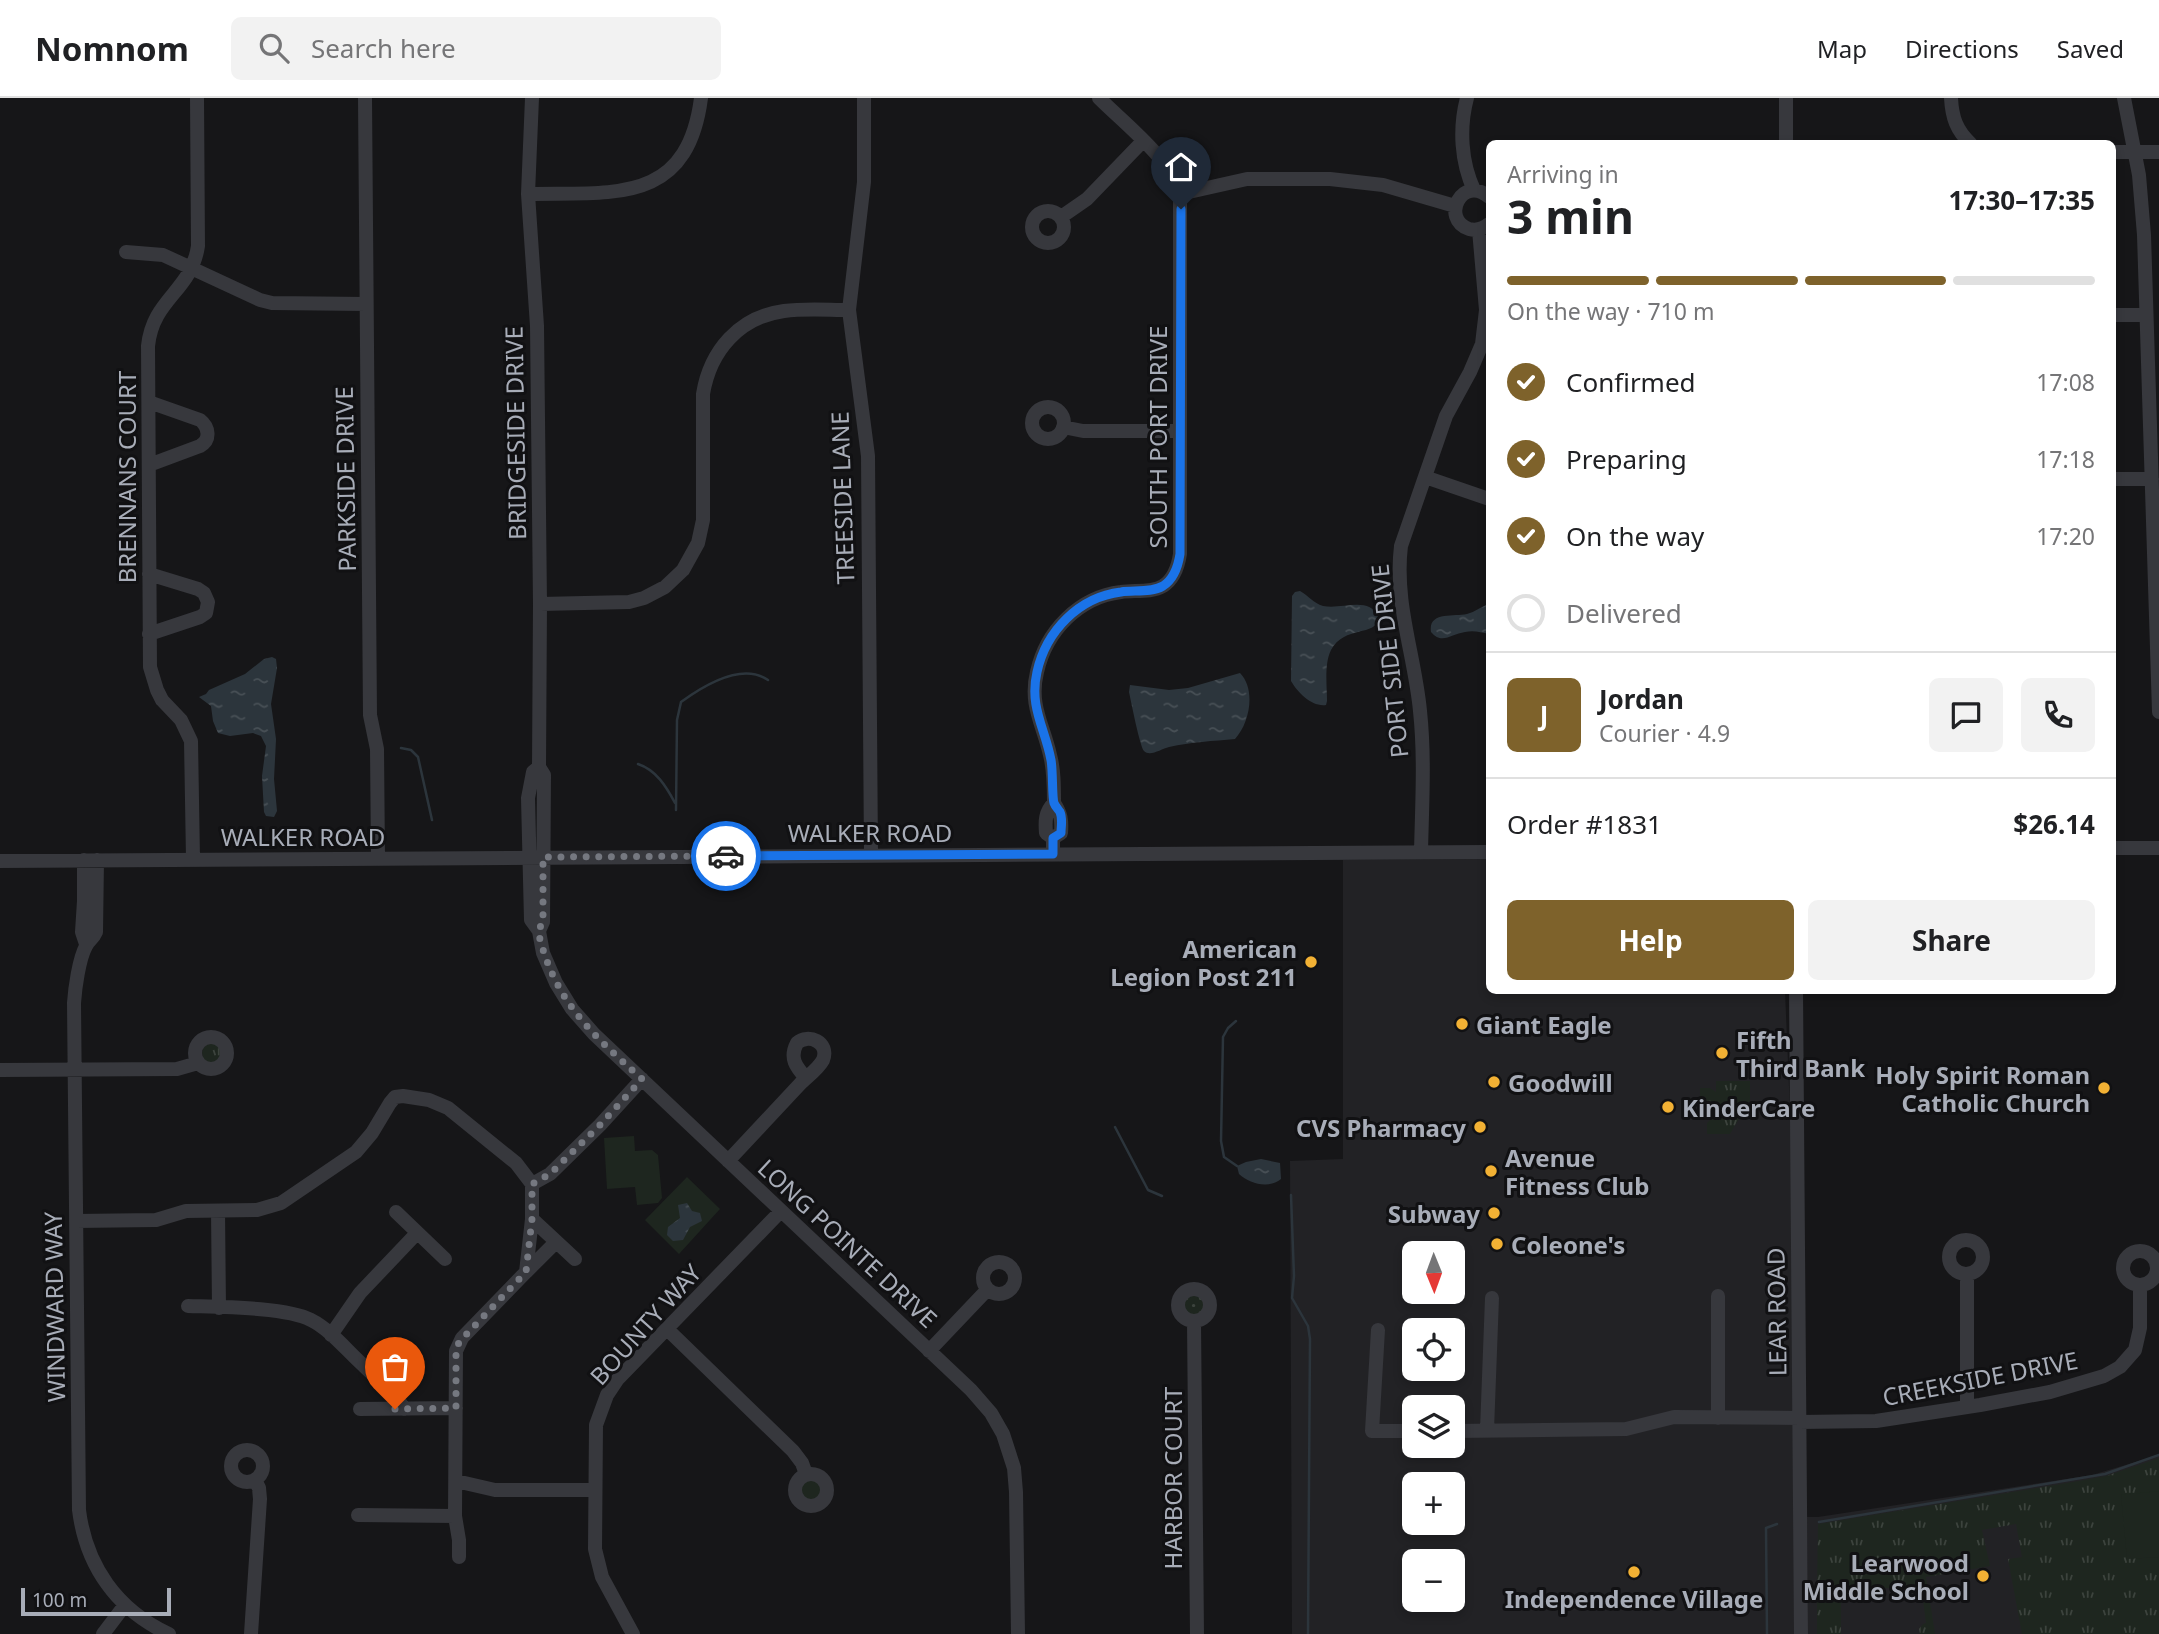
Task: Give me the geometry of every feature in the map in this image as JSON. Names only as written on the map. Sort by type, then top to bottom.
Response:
[{"type":"street","name":"BRENNANS COURT","points":[[193,859],[191,741],[181,719],[162,700],[150,667],[148,346],[158,312],[186,281],[198,246],[197,98]]},
{"type":"street","name":"PARKSIDE DRIVE","points":[[365,98],[370,715],[377,749],[378,858]]},
{"type":"street","name":"BRIDGESIDE DRIVE","points":[[532,98],[528,194],[537,326],[540,604],[539,767],[533,772],[529,790],[536,857]]},
{"type":"street","points":[[528,194],[616,192],[654,181],[667,171],[688,147],[695,133],[701,98]]},
{"type":"street","name":"TREESIDE LANE","points":[[864,98],[864,182],[849,310],[868,456],[871,855]]},
{"type":"street","name":"SOUTH PORT DRIVE","points":[[1053,854],[1053,838],[1061,833],[1062,822],[1054,803],[1051,760],[1034,702],[1038,665],[1051,636],[1069,616],[1100,597],[1118,592],[1154,590],[1165,585],[1172,577],[1180,554],[1180,194],[1174,177],[1164,162],[1099,98]]},
{"type":"street","points":[[1468,98],[1464,110],[1462,146],[1469,181],[1474,190]]},
{"type":"street","points":[[1786,98],[1786,140]]},
{"type":"street","points":[[1951,98],[1951,110],[1956,126],[1967,140]]},
{"type":"street","points":[[2124,98],[2136,152],[2144,234],[2159,712]]},
{"type":"street","points":[[1061,217],[1087,199],[1143,141]]},
{"type":"street","points":[[2116,152],[2159,152]]},
{"type":"street","points":[[1180,194],[1247,179],[1330,179],[1383,185],[1455,206],[1462,195],[1474,190],[1486,195]]},
{"type":"street","name":"PORT SIDE DRIVE","points":[[1421,852],[1420,709],[1399,574],[1401,546],[1446,415],[1473,364],[1484,334],[1484,227],[1472,230],[1461,224],[1455,213],[1455,206]]},
{"type":"street","points":[[127,252],[163,256],[272,303],[366,304]]},
{"type":"street","points":[[540,604],[629,602],[651,595],[671,582],[692,558],[702,528],[703,394],[706,379],[719,350],[735,332],[770,314],[785,311],[849,310]]},
{"type":"street","points":[[2116,315],[2146,315]]},
{"type":"street","points":[[149,402],[200,420],[208,433],[204,443],[149,465]]},
{"type":"street","points":[[1063,427],[1083,431],[1180,431]]},
{"type":"street","points":[[1425,477],[1486,498]]},
{"type":"street","points":[[2116,479],[2152,479]]},
{"type":"street","points":[[149,574],[198,589],[207,597],[208,602],[206,613],[200,617],[149,634]]},
{"type":"street","points":[[2116,848],[2159,848]]},
{"type":"street","name":"WALKER ROAD","points":[[0,861],[1486,852]]},
{"type":"street","name":"LONG POINTE DRIVE","points":[[536,857],[531,920],[538,931],[548,966],[565,999],[586,1025],[929,1350],[984,1404],[1003,1434],[1012,1457],[1016,1492],[1018,1634]]},
{"type":"street","name":"WINDWARD WAY","points":[[91,860],[82,932],[86,944],[74,994],[80,1513],[84,1538],[93,1562],[106,1584],[144,1621],[169,1634]]},
{"type":"street","name":"LEAR ROAD","points":[[1796,994],[1801,1634]]},
{"type":"street","points":[[0,1070],[177,1069],[198,1063]]},
{"type":"street","points":[[532,1184],[550,1174],[642,1079]]},
{"type":"street","points":[[728,1161],[806,1079]]},
{"type":"street","points":[[76,1221],[156,1220],[186,1211],[257,1210],[281,1203],[356,1152],[368,1139],[390,1103],[395,1097],[402,1096],[429,1100],[448,1108],[516,1163],[532,1184],[532,1219],[526,1272]]},
{"type":"street","points":[[218,1210],[219,1308]]},
{"type":"street","name":"BOUNTY WAY","points":[[633,1634],[603,1580],[595,1549],[596,1425],[607,1395],[617,1380],[781,1211]]},
{"type":"street","points":[[396,1212],[445,1259]]},
{"type":"street","points":[[532,1219],[575,1259]]},
{"type":"street","points":[[331,1335],[360,1293],[417,1233]]},
{"type":"street","points":[[459,1558],[455,1516],[456,1351],[459,1342],[556,1242]]},
{"type":"street","points":[[1966,1274],[1967,1407]]},
{"type":"street","name":"CREEKSIDE DRIVE","points":[[1465,1431],[1626,1429],[1674,1417],[1875,1421],[2050,1392],[2104,1376],[2120,1367],[2130,1357],[2138,1341],[2140,1285]]},
{"type":"street","points":[[929,1350],[987,1290]]},
{"type":"street","points":[[1718,1296],[1718,1418]]},
{"type":"street","points":[[1487,1430],[1492,1298]]},
{"type":"street","points":[[188,1306],[295,1313],[310,1319],[395,1395],[404,1409]]},
{"type":"street","name":"HARBOR COURT","points":[[1194,1322],[1196,1634]]},
{"type":"street","points":[[667,1329],[793,1451],[802,1463],[806,1475]]},
{"type":"street","points":[[1378,1329],[1372,1431],[1402,1431]]},
{"type":"street","points":[[360,1409],[456,1408]]},
{"type":"street","points":[[251,1634],[260,1499],[259,1488],[254,1480]]},
{"type":"street","points":[[456,1480],[495,1490],[595,1490]]},
{"type":"street","points":[[358,1515],[455,1516]]},
{"type":"street","points":[[103,1634],[125,1605]]},
{"type":"shaded area","points":[[1486,859],[1486,994],[1785,994],[1791,1134],[1795,1634],[1292,1634],[1290,1161],[1343,1159],[1343,860]]},
{"type":"shaded area","name":"Learwood Middle School","points":[[2159,1455],[2159,1634],[1808,1634],[1807,1517],[2092,1475]]},
{"type":"green space","points":[[212,1043],[219,1046],[222,1053],[219,1060],[212,1063],[205,1060],[202,1053],[205,1046]]},
{"type":"green space","points":[[1716,1081],[1750,1081],[1750,1100],[1730,1134],[1707,1134],[1707,1123],[1718,1112],[1700,1112],[1700,1088],[1710,1088],[1716,1092]]},
{"type":"green space","points":[[634,1136],[635,1151],[652,1150],[658,1155],[662,1198],[658,1203],[637,1205],[635,1187],[607,1189],[604,1138]]},
{"type":"green space","points":[[687,1177],[720,1209],[679,1254],[645,1220]]},
{"type":"green space","points":[[1194,1294],[1202,1297],[1205,1305],[1202,1313],[1194,1316],[1186,1313],[1183,1305],[1186,1297]]},
{"type":"green space","name":"Learwood Middle School","points":[[2159,1458],[2159,1634],[2022,1634],[2008,1559],[2022,1557],[2016,1524],[1982,1530],[1990,1566],[1926,1577],[1935,1634],[1920,1634],[1919,1629],[1926,1623],[1923,1600],[1914,1597],[1912,1588],[1817,1586],[1818,1524],[2106,1476]]},
{"type":"green space","points":[[811,1480],[818,1483],[821,1490],[818,1497],[811,1500],[804,1497],[801,1490],[804,1483]]},
{"type":"green space","points":[[2159,1491],[2159,1557],[2127,1559],[2121,1495]]},
{"type":"green space","points":[[1819,1591],[1840,1591],[1844,1595],[1841,1604],[1841,1634],[1817,1634]]},
{"type":"water","points":[[1300,591],[1323,606],[1369,607],[1379,618],[1372,628],[1344,637],[1331,650],[1327,668],[1326,705],[1316,704],[1306,698],[1291,681],[1292,596]]},
{"type":"water","points":[[1486,605],[1486,634],[1468,631],[1439,638],[1431,632],[1431,625],[1438,618],[1467,614]]},
{"type":"water","points":[[272,657],[276,659],[277,668],[271,704],[276,739],[274,779],[277,811],[274,817],[266,816],[264,812],[262,776],[266,746],[261,736],[253,733],[230,736],[218,733],[211,706],[199,697]]},
{"type":"water","points":[[1240,673],[1248,688],[1249,706],[1244,724],[1235,739],[1177,745],[1152,753],[1144,751],[1129,692],[1130,685],[1169,690],[1188,688]]},
{"type":"water","points":[[1261,1159],[1280,1163],[1281,1179],[1271,1184],[1260,1184],[1239,1174],[1237,1166]]},
{"type":"water","points":[[687,1203],[692,1211],[700,1213],[702,1221],[690,1227],[683,1240],[673,1241],[667,1235],[668,1227],[680,1218],[678,1205]]},
{"type":"waterway","points":[[676,810],[677,720],[681,702],[723,678],[747,674],[768,680]]},
{"type":"waterway","points":[[401,748],[411,750],[418,757],[432,820]]},
{"type":"waterway","points":[[638,764],[660,779],[675,803]]},
{"type":"waterway","points":[[1236,1021],[1223,1037],[1221,1141],[1224,1157],[1237,1166]]},
{"type":"waterway","points":[[1115,1127],[1148,1190],[1162,1196]]},
{"type":"waterway","points":[[1291,1195],[1294,1276],[1292,1298],[1308,1326],[1310,1339],[1308,1634]]},
{"type":"waterway","points":[[1819,1522],[2105,1474],[2159,1455]]},
{"type":"waterway","points":[[1767,1634],[1766,1528],[1777,1524]]},
{"type":"way so far","points":[[395,1409],[456,1408],[456,1351],[459,1342],[526,1272],[532,1219],[532,1184],[550,1174],[642,1079],[594,1034],[572,1009],[548,966],[538,931],[543,922],[543,857],[726,856]]},
{"type":"place","name":"American Legion Post 211","points":[[1311,962]]},
{"type":"place","name":"Giant Eagle","points":[[1462,1024]]},
{"type":"place","name":"Fifth Third Bank","points":[[1722,1053]]},
{"type":"place","name":"Goodwill","points":[[1494,1082]]},
{"type":"place","name":"Holy Spirit Roman Catholic Church","points":[[2104,1088]]},
{"type":"place","name":"KinderCare","points":[[1668,1107]]},
{"type":"place","name":"CVS Pharmacy","points":[[1480,1127]]},
{"type":"place","name":"Avenue Fitness Club","points":[[1491,1171]]},
{"type":"place","name":"Subway","points":[[1494,1213]]},
{"type":"place","name":"Coleone's","points":[[1497,1244]]},
{"type":"place","name":"Independence Village","points":[[1634,1572]]},
{"type":"place","name":"Learwood Middle School","points":[[1983,1576]]},
{"type":"route","points":[[726,856],[1053,854],[1053,838],[1061,833],[1061,817],[1054,803],[1051,760],[1034,702],[1037,672],[1044,650],[1051,636],[1068,617],[1092,601],[1118,592],[1154,590],[1165,585],[1175,572],[1180,554],[1181,209]]}]
